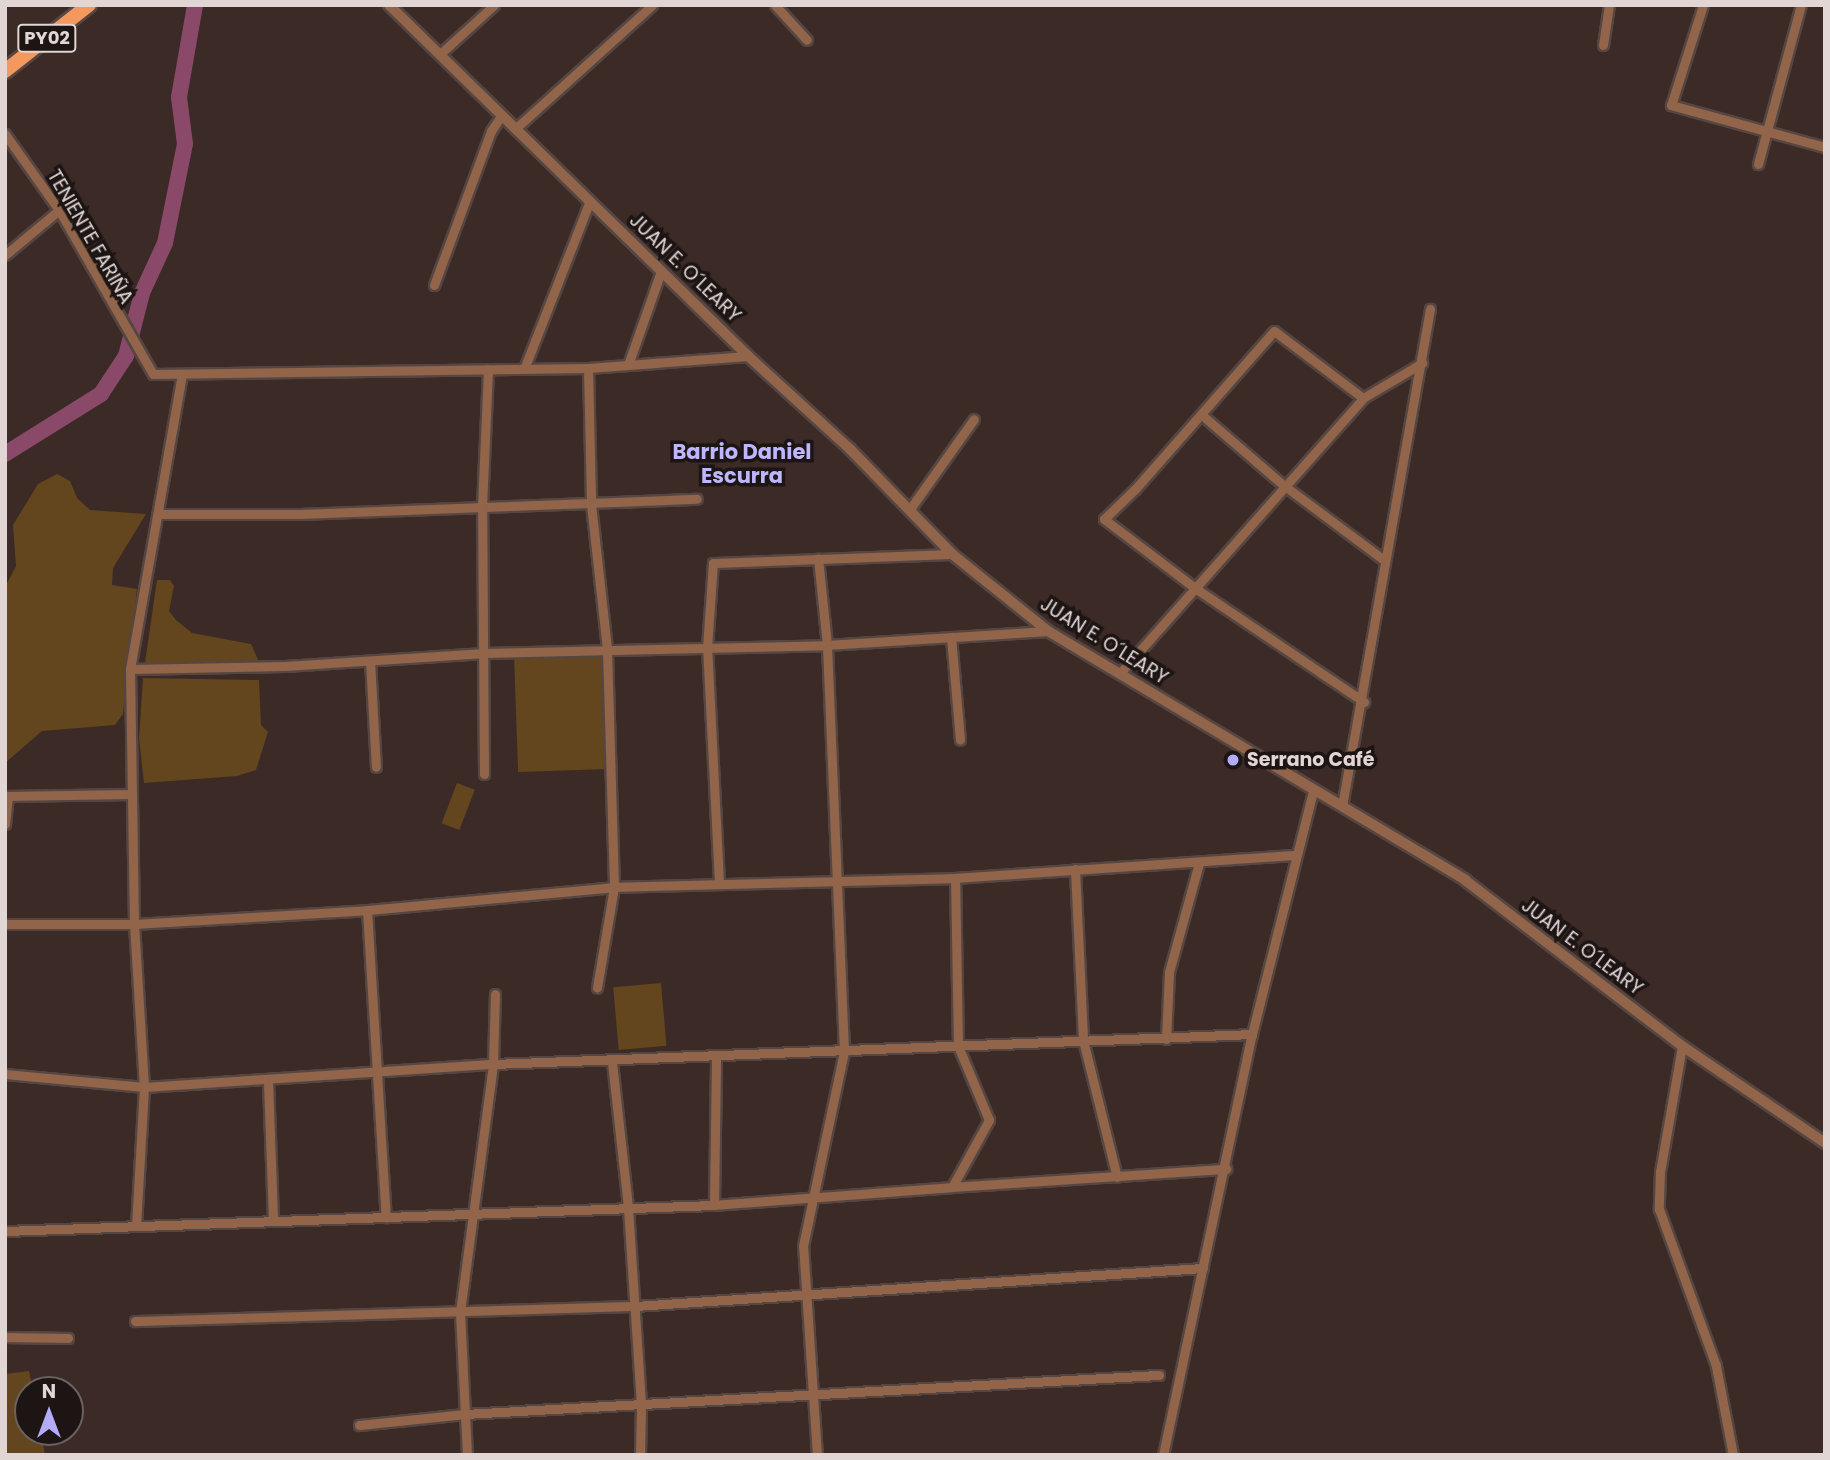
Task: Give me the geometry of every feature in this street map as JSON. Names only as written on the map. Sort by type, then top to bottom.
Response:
[{"type":"main road","name":"PY02","points":[[5,71],[89,5]]},
{"type":"street","name":"JUAN E. O´LEARY","points":[[389,5],[748,356],[909,509],[952,554],[1048,631],[1121,672],[1313,791],[1465,880],[1682,1045],[1825,1143]]},
{"type":"street","points":[[440,54],[494,5]]},
{"type":"street","points":[[515,129],[652,5]]},
{"type":"street","points":[[775,5],[807,40]]},
{"type":"street","points":[[1602,45],[1609,5]]},
{"type":"street","points":[[1703,5],[1671,105],[1825,147]]},
{"type":"street","points":[[1758,164],[1801,5]]},
{"type":"street","points":[[435,285],[491,131],[501,116]]},
{"type":"street","name":"TENIENTE FARIÑA","points":[[5,134],[59,210],[121,324],[153,374],[182,375]]},
{"type":"street","points":[[524,369],[590,201]]},
{"type":"street","points":[[5,256],[59,210]]},
{"type":"street","points":[[629,362],[661,271]]},
{"type":"street","points":[[1342,806],[1364,702],[1384,560],[1430,309]]},
{"type":"street","points":[[1363,398],[1274,331],[1202,415],[1104,519],[1195,588],[1364,702]]},
{"type":"street","points":[[136,1226],[144,1087],[134,925],[130,669],[160,514],[182,375],[588,368],[629,362],[748,356]]},
{"type":"street","points":[[1121,672],[1282,484],[1363,398],[1422,363]]},
{"type":"street","points":[[588,368],[591,504],[607,650],[614,887],[597,988]]},
{"type":"street","points":[[484,774],[482,507],[488,369]]},
{"type":"street","points":[[1202,415],[1282,484],[1384,560]]},
{"type":"street","points":[[909,509],[974,419]]},
{"type":"street","points":[[160,514],[697,499]]},
{"type":"street","points":[[719,882],[707,648],[713,563],[952,554]]},
{"type":"street","points":[[817,1455],[803,1246],[844,1051],[835,881],[828,645],[818,558]]},
{"type":"street","points":[[130,669],[370,661],[485,653],[828,645],[1048,631]]},
{"type":"street","points":[[951,638],[960,740]]},
{"type":"street","points":[[370,661],[376,766]]},
{"type":"street","points":[[1163,1455],[1226,1169],[1252,1034],[1313,791]]},
{"type":"street","points":[[5,824],[6,796],[131,794]]},
{"type":"street","points":[[5,924],[134,925],[367,910],[614,887],[955,877],[1296,855]]},
{"type":"street","points":[[1166,1039],[1169,972],[1199,863]]},
{"type":"street","points":[[1076,869],[1083,1040],[1116,1177]]},
{"type":"street","points":[[952,1187],[989,1121],[958,1046],[955,877]]},
{"type":"street","points":[[367,910],[386,1217]]},
{"type":"street","points":[[467,1455],[460,1312],[493,1064],[495,995]]},
{"type":"street","points":[[5,1074],[144,1087],[268,1082],[493,1064],[612,1062],[1252,1034]]},
{"type":"street","points":[[1682,1045],[1660,1172],[1659,1209],[1716,1366],[1733,1455]]},
{"type":"street","points":[[714,1205],[716,1056]]},
{"type":"street","points":[[612,1062],[628,1208],[642,1404],[640,1455]]},
{"type":"street","points":[[268,1082],[273,1221]]},
{"type":"street","points":[[5,1231],[714,1205],[1226,1169]]},
{"type":"street","points":[[135,1321],[635,1306],[1203,1268]]},
{"type":"street","points":[[5,1337],[68,1338]]},
{"type":"street","points":[[359,1425],[465,1414],[1159,1375]]},
{"type":"shaded area","points":[[57,474],[70,481],[77,498],[90,510],[146,514],[113,568],[112,585],[137,589],[123,714],[115,725],[42,731],[5,763],[5,587],[16,566],[13,525],[38,484]]},
{"type":"shaded area","points":[[157,580],[170,580],[174,586],[169,611],[176,620],[192,633],[251,644],[260,664],[145,663]]},
{"type":"shaded area","points":[[604,653],[608,769],[518,772],[514,656]]},
{"type":"shaded area","points":[[143,678],[259,680],[261,725],[268,732],[256,770],[237,776],[144,783],[139,738]]},
{"type":"shaded area","points":[[457,783],[475,790],[459,830],[442,823]]},
{"type":"shaded area","points":[[661,983],[666,1046],[619,1050],[613,987]]},
{"type":"shaded area","points":[[29,1371],[30,1376],[14,1376],[14,1446],[43,1446],[45,1455],[5,1455],[5,1374]]},
{"type":"waterway","points":[[5,454],[101,394],[126,356],[142,293],[165,243],[185,144],[179,97],[195,5]]},
{"type":"place","name":"Serrano Café","points":[[1233,760]]},
{"type":"district","name":"Barrio Daniel Escurra","points":[[742,464]]}]
